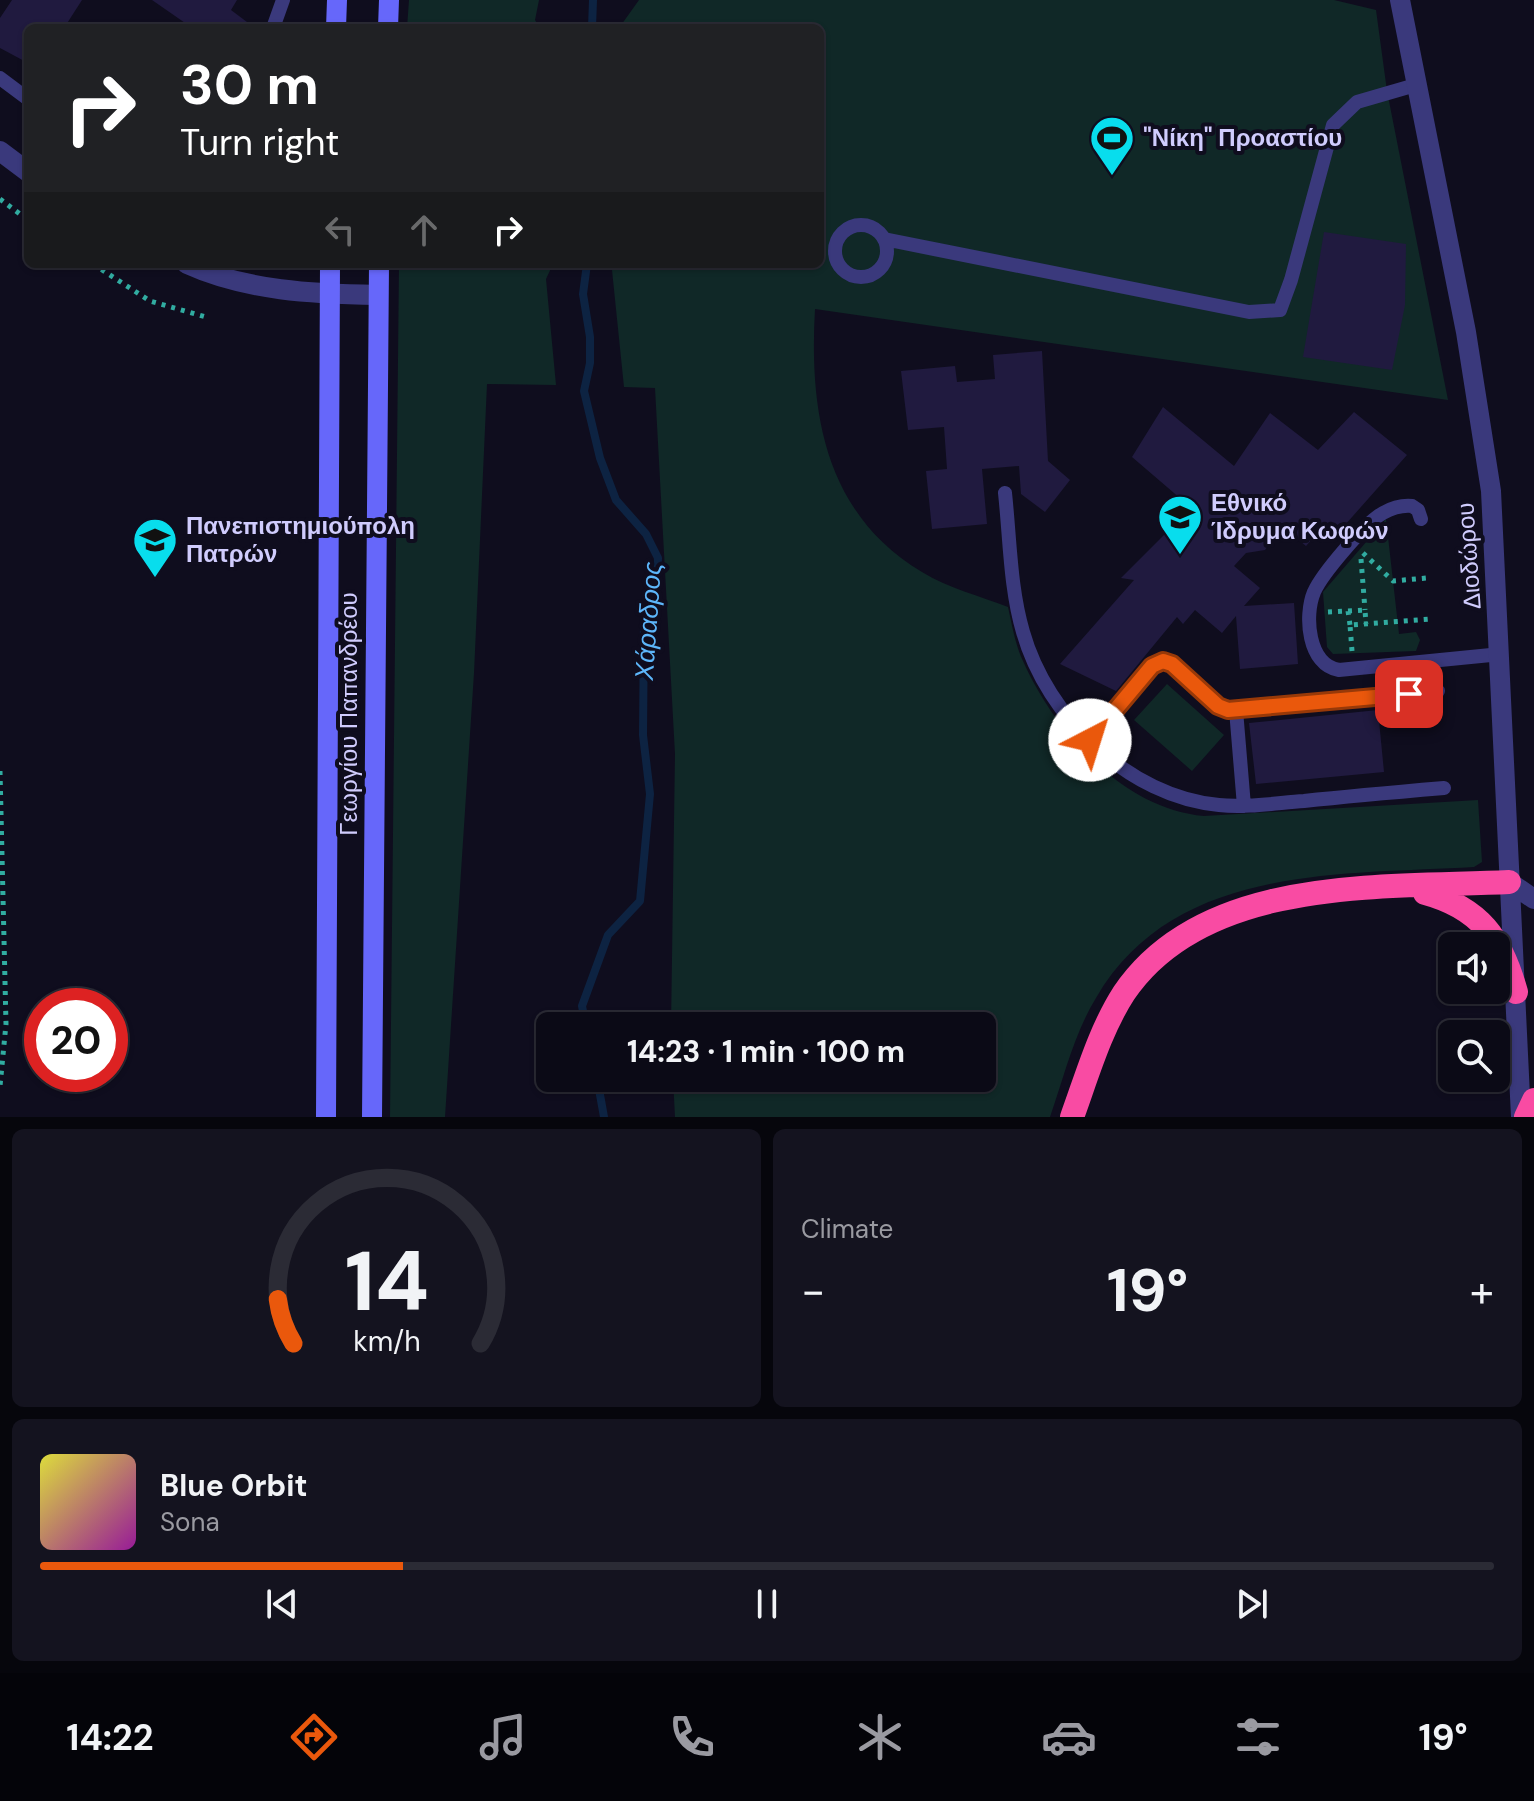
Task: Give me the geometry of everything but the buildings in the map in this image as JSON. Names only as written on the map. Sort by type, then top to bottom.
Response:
[{"type":"highway","points":[[1072,1117],[1111,1016],[1125,992],[1165,951],[1211,922],[1271,901],[1304,894],[1509,882]]},
{"type":"highway","points":[[1395,888],[1450,900],[1482,923],[1506,959],[1516,992]]},
{"type":"highway","points":[[1524,1117],[1534,1100]]},
{"type":"main road","points":[[336,24],[337,0]]},
{"type":"main road","points":[[388,24],[389,0]]},
{"type":"main road","name":"Γεωργίου Παπανδρέου","points":[[326,1117],[330,268]]},
{"type":"main road","name":"Γεωργίου Παπανδρέου","points":[[372,1117],[379,268]]},
{"type":"street","name":"Διοδώρου","points":[[1400,0],[1419,84],[1482,426],[1491,491],[1501,654],[1509,882],[1524,1117]]},
{"type":"street","points":[[0,151],[24,169]]},
{"type":"street","points":[[196,268],[224,281],[329,294],[378,295]]},
{"type":"street","points":[[1509,882],[1534,899]]},
{"type":"lane","points":[[274,24],[283,0]]},
{"type":"lane","points":[[0,78],[24,96]]},
{"type":"lane","points":[[884,239],[1249,312],[1280,310],[1333,125],[1357,102],[1419,84]]},
{"type":"lane","points":[[1005,493],[1015,592],[1027,645],[1051,693],[1090,740],[1119,765],[1160,789],[1206,803],[1244,806],[1444,788]]},
{"type":"lane","points":[[1421,519],[1417,508],[1408,505],[1391,509],[1373,520],[1319,584],[1310,614],[1312,643],[1323,663],[1335,669],[1501,654]]},
{"type":"lane","points":[[1090,740],[1152,666],[1161,661],[1172,664],[1218,706],[1236,710],[1438,691]]},
{"type":"lane","points":[[1236,710],[1244,806]]},
{"type":"path","points":[[0,199],[24,217]]},
{"type":"path","points":[[99,268],[150,301],[206,317]]},
{"type":"path","points":[[1366,624],[1360,550],[1393,581],[1427,578]]},
{"type":"path","points":[[1310,614],[1365,610]]},
{"type":"path","points":[[1348,611],[1353,668]]},
{"type":"path","points":[[1350,625],[1431,619]]},
{"type":"path","points":[[0,771],[6,1024],[0,1086]]},
{"type":"green space","points":[[409,0],[539,0],[535,20],[538,24],[407,24]]},
{"type":"green space","points":[[639,0],[1334,0],[1376,10],[1387,91],[1448,400],[815,309],[816,386],[821,423],[830,458],[844,491],[864,521],[889,548],[922,572],[1008,607],[1020,655],[1053,714],[1095,762],[1119,782],[1146,799],[1174,810],[1204,816],[1478,800],[1482,862],[1474,867],[1369,872],[1264,885],[1215,900],[1169,922],[1129,954],[1096,998],[1075,1041],[1050,1117],[675,1117],[674,1092],[996,1092],[996,1012],[671,1012],[675,754],[655,388],[624,387],[612,270],[824,268],[824,24],[622,24]]},
{"type":"green space","points":[[399,268],[551,268],[546,279],[556,385],[487,384],[474,673],[445,1117],[390,1117]]},
{"type":"green space","points":[[1386,519],[1399,634],[1416,632],[1420,640],[1416,651],[1333,654],[1327,647],[1323,592]]},
{"type":"green space","points":[[1167,684],[1224,735],[1192,771],[1134,720]]},
{"type":"waterway","name":"Χάραδρος","points":[[592,24],[593,0]]},
{"type":"waterway","name":"Χάραδρος","points":[[583,1012],[582,1006],[608,935],[640,901],[650,794],[643,735],[644,621],[657,582],[658,558],[646,534],[616,500],[600,458],[584,391],[590,363],[590,337],[583,294],[586,268]]},
{"type":"waterway","name":"Χάραδρος","points":[[600,1092],[604,1117]]},
{"type":"place","name":"\"Νίκη\" Προαστίου","points":[[1112,177]]},
{"type":"place","name":"Εθνικό Ίδρυμα Κωφών","points":[[1180,556]]},
{"type":"place","name":"Πανεπιστημιούπολη Πατρών","points":[[155,579]]},
{"type":"route","points":[[1090,740],[1152,666],[1163,661],[1172,664],[1218,706],[1228,710],[1409,694]]}]
